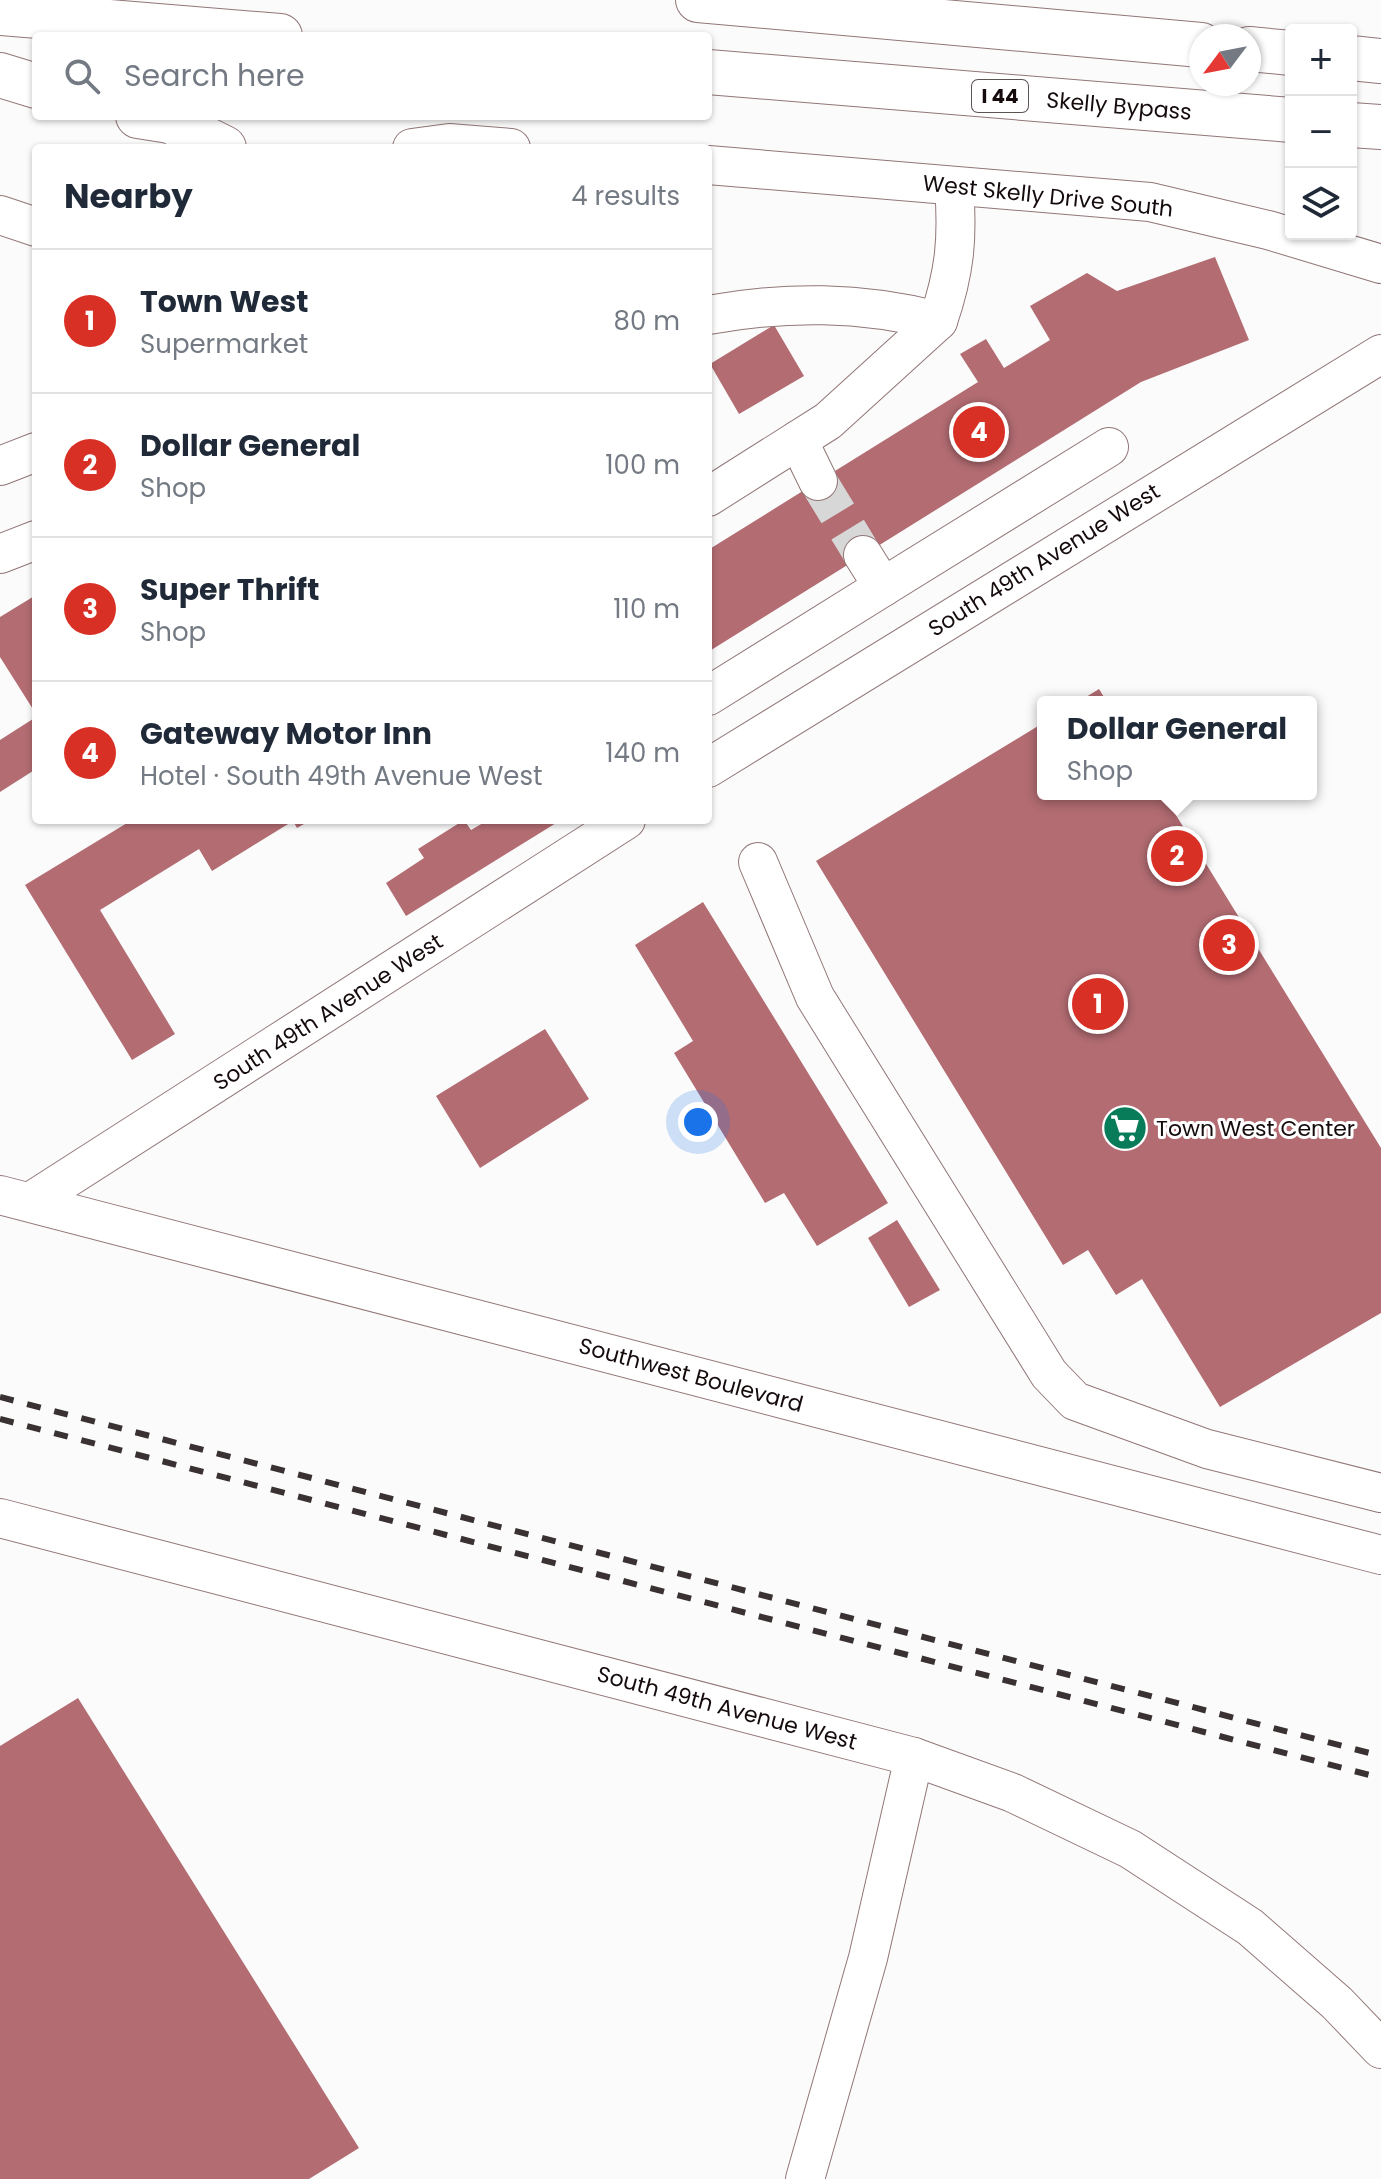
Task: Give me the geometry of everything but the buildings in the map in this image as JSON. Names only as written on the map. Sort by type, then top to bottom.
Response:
[{"type":"highway","points":[[698,0],[1189,44]]},
{"type":"highway","points":[[0,13],[231,32]]},
{"type":"highway","points":[[1261,50],[1285,52]]},
{"type":"highway","points":[[1357,59],[1381,61]]},
{"type":"highway","name":"Skelly Bypass","points":[[712,72],[1285,120]]},
{"type":"highway","points":[[0,75],[32,85]]},
{"type":"highway","points":[[164,120],[216,144]]},
{"type":"highway","points":[[1357,125],[1381,127]]},
{"type":"street","name":"West Skelly Drive South","points":[[712,165],[1150,202],[1268,230],[1381,264]]},
{"type":"street","points":[[712,494],[798,440],[864,391],[938,321],[951,283],[958,236],[954,186]]},
{"type":"street","points":[[0,215],[32,226]]},
{"type":"street","points":[[712,314],[793,303],[892,309],[938,321]]},
{"type":"street","name":"South 49th Avenue West","points":[[712,766],[1381,354]]},
{"type":"street","points":[[798,440],[818,481]]},
{"type":"street","points":[[712,694],[1109,447]]},
{"type":"street","points":[[0,466],[32,454]]},
{"type":"street","points":[[0,554],[32,542]]},
{"type":"street","points":[[863,555],[883,587]]},
{"type":"street","name":"South 49th Avenue West","points":[[15,1199],[620,824]]},
{"type":"street","points":[[758,862],[815,997],[1049,1374],[1075,1401],[1207,1449],[1381,1493]]},
{"type":"street","name":"Southwest Boulevard","points":[[15,1199],[1381,1555]]},
{"type":"street","points":[[1189,1505],[1207,1449]]},
{"type":"street","name":"South 49th Avenue West","points":[[0,1518],[914,1757],[1013,1793],[1130,1849],[1250,1927],[1337,2003],[1381,2049]]},
{"type":"street","points":[[805,2179],[868,1958],[914,1757]]},
{"type":"tunnel","points":[[818,481],[863,555]]},
{"type":"railway","points":[[0,1397],[1381,1756]]},
{"type":"railway","points":[[0,1419],[1381,1778]]},
{"type":"place","name":"Gateway Motor Inn","points":[[979,432]]},
{"type":"place","name":"Dollar General","points":[[1177,856]]},
{"type":"place","name":"Super Thrift","points":[[1229,945]]},
{"type":"place","name":"Town West","points":[[1098,1004]]},
{"type":"place","name":"Town West Center","points":[[1125,1128]]}]
